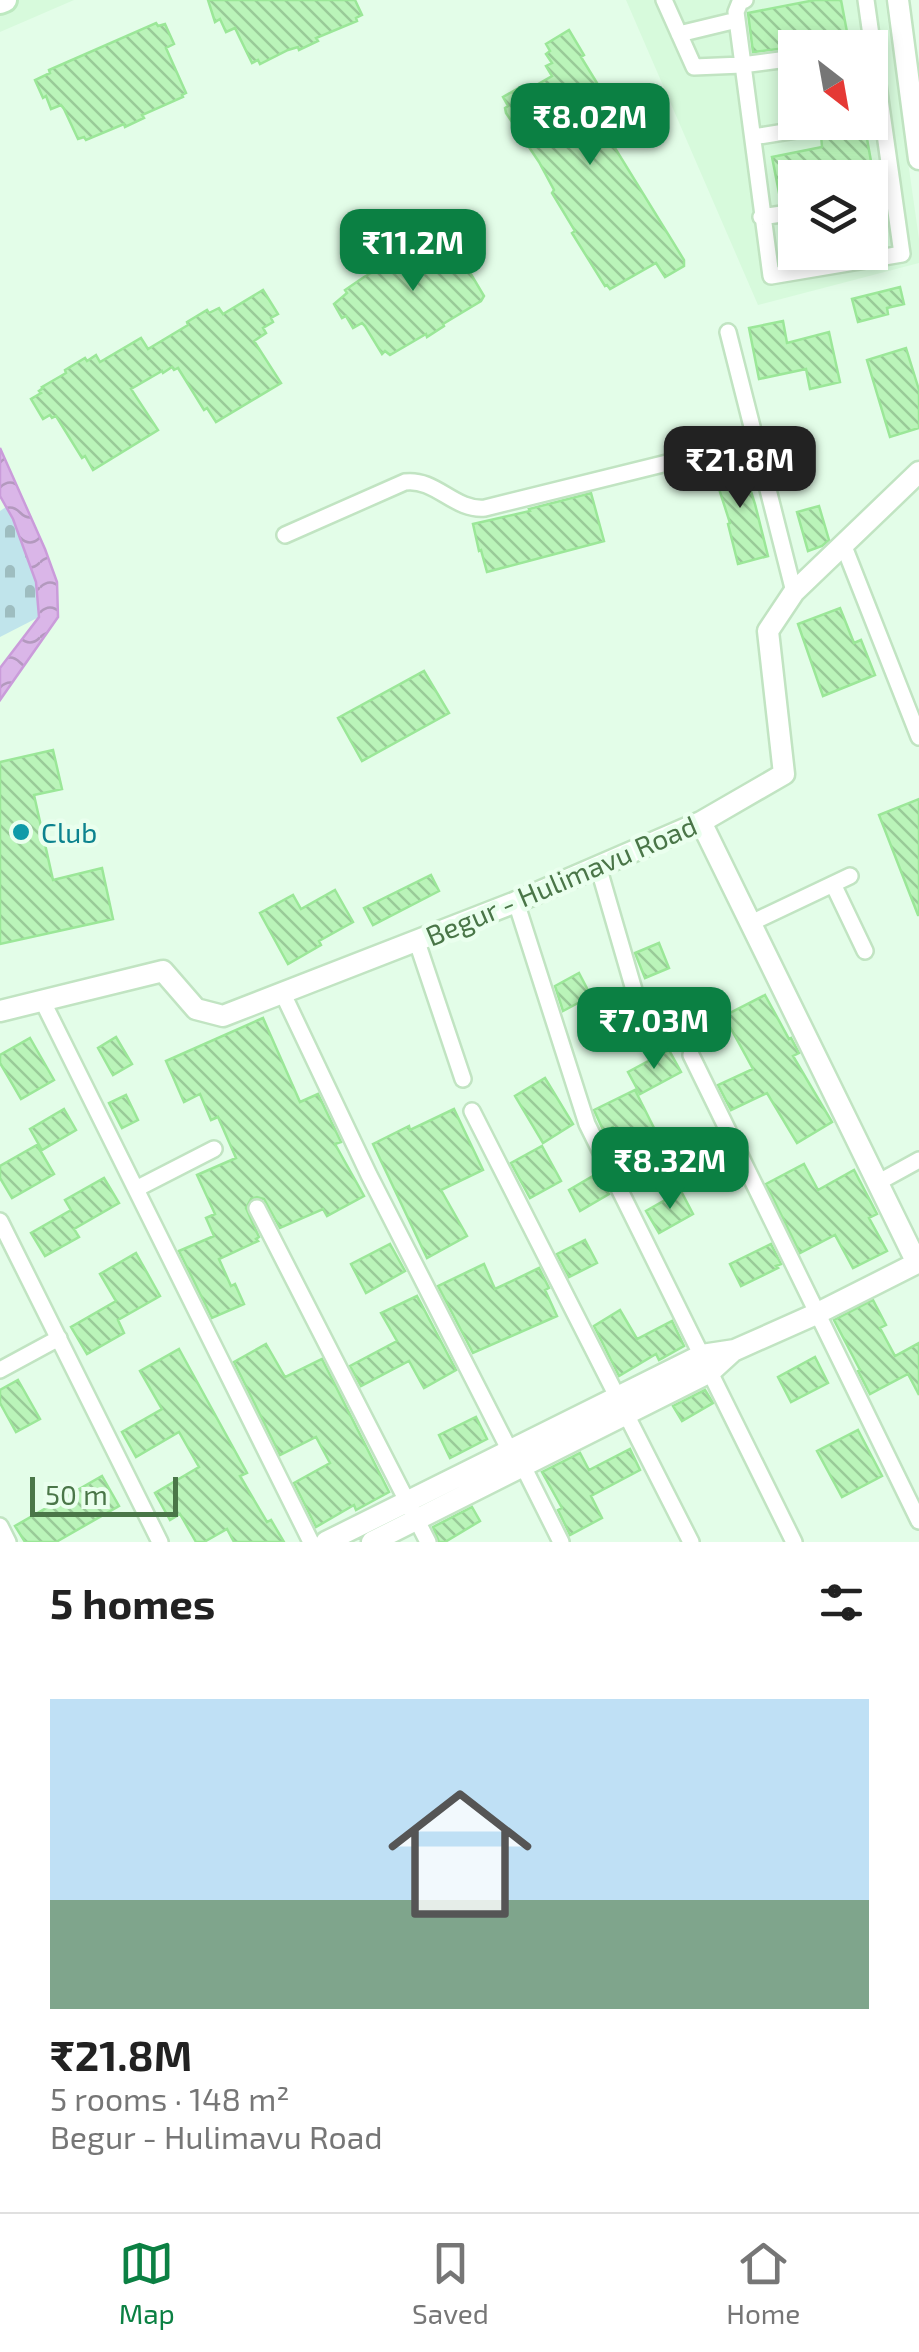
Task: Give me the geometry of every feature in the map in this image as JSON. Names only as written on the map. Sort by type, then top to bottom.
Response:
[{"type":"street","points":[[664,0],[694,67],[778,60]]},
{"type":"street","points":[[741,1],[736,12],[771,276],[902,254],[866,0]]},
{"type":"street","points":[[898,0],[913,81],[919,159]]},
{"type":"street","points":[[679,34],[737,20]]},
{"type":"street","points":[[754,137],[778,133]]},
{"type":"street","points":[[888,197],[892,196]]},
{"type":"street","points":[[761,217],[778,214]]},
{"type":"street","points":[[728,332],[794,592]]},
{"type":"street","points":[[285,535],[406,482],[422,482],[475,509],[756,440]]},
{"type":"street","name":"Begur - Hulimavu Road","points":[[0,1011],[164,971],[196,1008],[223,1016],[516,902],[701,822],[784,774],[768,631],[794,592],[919,472]]},
{"type":"street","points":[[843,544],[919,737]]},
{"type":"street","points":[[326,1542],[412,1511],[706,1364],[918,1264],[701,822]]},
{"type":"street","points":[[598,866],[639,1007]]},
{"type":"street","points":[[751,924],[850,876]]},
{"type":"street","points":[[833,884],[865,951]]},
{"type":"street","points":[[516,902],[587,1124],[794,1542]]},
{"type":"street","points":[[417,942],[463,1079]]},
{"type":"street","points":[[283,994],[368,1175],[561,1542]]},
{"type":"street","points":[[43,1002],[311,1542]]},
{"type":"street","points":[[691,1055],[919,1521]]},
{"type":"street","points":[[472,1110],[691,1542]]},
{"type":"street","points":[[136,1189],[214,1149]]},
{"type":"street","points":[[879,1182],[919,1160]]},
{"type":"street","points":[[258,1208],[428,1542]]},
{"type":"street","points":[[0,1221],[5,1242],[59,1338],[160,1542]]},
{"type":"street","points":[[0,1370],[59,1338]]},
{"type":"street","points":[[372,1542],[412,1511]]},
{"type":"street","points":[[0,1526],[8,1542]]},
{"type":"shaded area","points":[[0,0],[74,0],[0,32]]},
{"type":"shaded area","points":[[626,0],[885,0],[919,239],[919,263],[758,305]]},
{"type":"green space","points":[[6,507],[36,582],[39,617],[0,637],[0,511]]},
{"type":"water","points":[[0,448],[57,582],[58,617],[0,700],[0,668],[39,617],[36,582],[13,519],[0,496]]},
{"type":"building","points":[[208,0],[355,0],[362,15],[357,21],[316,38],[318,41],[260,64],[258,60],[252,63],[235,28],[226,32],[220,19],[215,22]]},
{"type":"building","points":[[815,0],[841,0],[847,30],[778,30],[778,49],[753,52],[748,13]]},
{"type":"building","points":[[156,23],[165,24],[174,44],[166,48],[186,93],[125,127],[124,124],[86,140],[78,139],[64,109],[61,105],[51,109],[35,80],[50,73],[49,70]]},
{"type":"building","points":[[569,30],[584,55],[581,57],[629,129],[610,140],[684,260],[684,266],[665,277],[656,263],[610,289],[605,286],[572,233],[575,231],[539,162],[506,113],[508,106],[503,97],[522,86],[526,91],[552,76],[546,66],[552,63],[546,54],[550,51],[546,44]]},
{"type":"building","points":[[821,140],[867,140],[871,160],[778,160],[778,188],[772,157],[822,147]]},
{"type":"building","points":[[447,230],[449,234],[455,232],[466,250],[459,254],[484,296],[427,337],[426,334],[390,355],[385,351],[382,354],[365,326],[362,323],[353,328],[334,304],[347,293],[345,290],[364,277]]},
{"type":"building","points":[[900,287],[904,304],[887,308],[888,314],[858,322],[852,299]]},
{"type":"building","points":[[263,290],[278,314],[263,328],[266,333],[254,341],[281,383],[216,422],[178,368],[172,367],[131,389],[158,430],[93,470],[56,416],[43,419],[31,399],[85,358],[87,361],[96,355],[100,362],[141,338],[148,349],[207,310],[209,313],[219,308],[223,314]]},
{"type":"building","points":[[783,321],[787,343],[829,332],[840,382],[810,389],[806,369],[759,379],[749,328]]},
{"type":"building","points":[[906,348],[919,390],[919,428],[890,437],[867,360]]},
{"type":"building","points":[[740,457],[768,556],[738,564],[711,464]]},
{"type":"building","points":[[591,493],[604,541],[487,572],[473,524]]},
{"type":"building","points":[[819,506],[829,540],[808,551],[797,512]]},
{"type":"building","points":[[840,608],[854,643],[861,640],[875,675],[823,696],[798,624]]},
{"type":"building","points":[[424,671],[449,713],[362,761],[338,718]]},
{"type":"building","name":"Club","points":[[53,750],[62,789],[34,795],[53,880],[102,868],[113,919],[0,944],[0,762]]},
{"type":"building","points":[[919,799],[919,915],[918,915],[879,815]]},
{"type":"building","points":[[431,875],[439,891],[373,925],[364,908]]},
{"type":"building","points":[[335,890],[353,922],[288,964],[260,913],[293,895],[301,909]]},
{"type":"building","points":[[659,943],[669,968],[645,978],[635,953]]},
{"type":"building","points":[[579,973],[591,996],[563,1011],[555,986]]},
{"type":"building","points":[[765,995],[799,1053],[793,1056],[832,1122],[797,1143],[767,1093],[731,1110],[718,1085],[753,1069],[724,1016]]},
{"type":"building","points":[[714,1008],[721,1025],[681,1043],[673,1027]]},
{"type":"building","points":[[263,1018],[300,1102],[318,1094],[341,1142],[335,1144],[364,1196],[327,1216],[323,1209],[280,1228],[264,1199],[251,1199],[246,1208],[258,1241],[219,1259],[244,1304],[212,1318],[179,1251],[214,1236],[206,1218],[215,1214],[197,1175],[236,1158],[218,1117],[211,1120],[200,1094],[184,1102],[166,1061]]},
{"type":"building","points":[[116,1037],[132,1064],[113,1075],[98,1048]]},
{"type":"building","points":[[30,1038],[54,1080],[21,1099],[0,1063],[0,1055]]},
{"type":"building","points":[[669,1050],[681,1072],[640,1094],[628,1072]]},
{"type":"building","points":[[545,1078],[573,1124],[543,1143],[515,1096]]},
{"type":"building","points":[[635,1090],[666,1152],[634,1169],[613,1127],[604,1132],[594,1110]]},
{"type":"building","points":[[126,1095],[138,1120],[122,1128],[109,1103]]},
{"type":"building","points":[[64,1109],[76,1130],[42,1150],[30,1129]]},
{"type":"building","points":[[454,1109],[483,1170],[441,1190],[467,1236],[427,1258],[373,1144]]},
{"type":"building","points":[[37,1145],[54,1174],[12,1198],[0,1178],[0,1166]]},
{"type":"building","points":[[542,1146],[561,1181],[530,1198],[511,1163]]},
{"type":"building","points":[[804,1164],[818,1190],[854,1170],[877,1214],[869,1218],[887,1251],[853,1268],[835,1235],[800,1253],[766,1184]]},
{"type":"building","points":[[598,1173],[609,1194],[580,1211],[569,1190]]},
{"type":"building","points":[[104,1178],[119,1203],[74,1229],[79,1237],[45,1256],[31,1233],[71,1210],[65,1200]]},
{"type":"building","points":[[681,1191],[693,1214],[659,1233],[646,1211]]},
{"type":"building","points":[[585,1240],[597,1263],[569,1277],[557,1254]]},
{"type":"building","points":[[390,1244],[405,1271],[366,1293],[351,1264]]},
{"type":"building","points":[[771,1244],[781,1264],[741,1286],[730,1264]]},
{"type":"building","points":[[136,1253],[160,1296],[118,1320],[124,1333],[87,1354],[71,1327],[116,1301],[100,1274]]},
{"type":"building","points":[[484,1264],[495,1289],[539,1268],[557,1316],[473,1353],[438,1286]]},
{"type":"building","points":[[417,1296],[456,1370],[424,1388],[409,1361],[361,1386],[350,1366],[397,1341],[381,1313]]},
{"type":"building","points":[[873,1300],[886,1325],[880,1328],[895,1356],[919,1343],[919,1395],[908,1374],[870,1394],[858,1371],[834,1320]]},
{"type":"building","points":[[620,1310],[637,1339],[672,1321],[684,1346],[659,1360],[656,1354],[619,1376],[594,1326]]},
{"type":"building","points":[[266,1344],[285,1377],[322,1359],[389,1492],[356,1510],[354,1505],[316,1527],[294,1483],[330,1463],[316,1437],[280,1455],[234,1362]]},
{"type":"building","points":[[179,1349],[247,1473],[240,1476],[267,1522],[271,1520],[284,1542],[234,1542],[227,1529],[204,1542],[196,1542],[180,1514],[170,1520],[155,1493],[199,1467],[179,1432],[136,1457],[122,1432],[162,1409],[140,1371]]},
{"type":"building","points":[[815,1357],[828,1383],[791,1402],[778,1377]]},
{"type":"building","points":[[18,1380],[40,1419],[16,1432],[0,1403],[0,1390]]},
{"type":"building","points":[[705,1390],[713,1403],[682,1421],[673,1406]]},
{"type":"building","points":[[476,1417],[487,1439],[450,1458],[439,1435]]},
{"type":"building","points":[[858,1430],[882,1476],[842,1497],[817,1451]]},
{"type":"building","points":[[630,1449],[640,1470],[591,1496],[602,1518],[570,1535],[558,1510],[562,1508],[542,1472],[580,1453],[589,1470]]},
{"type":"building","points":[[102,1476],[119,1506],[56,1542],[25,1542],[15,1526]]},
{"type":"building","points":[[472,1507],[480,1521],[439,1542],[433,1527]]},
{"type":"place","name":"Club","points":[[21,832]]}]
